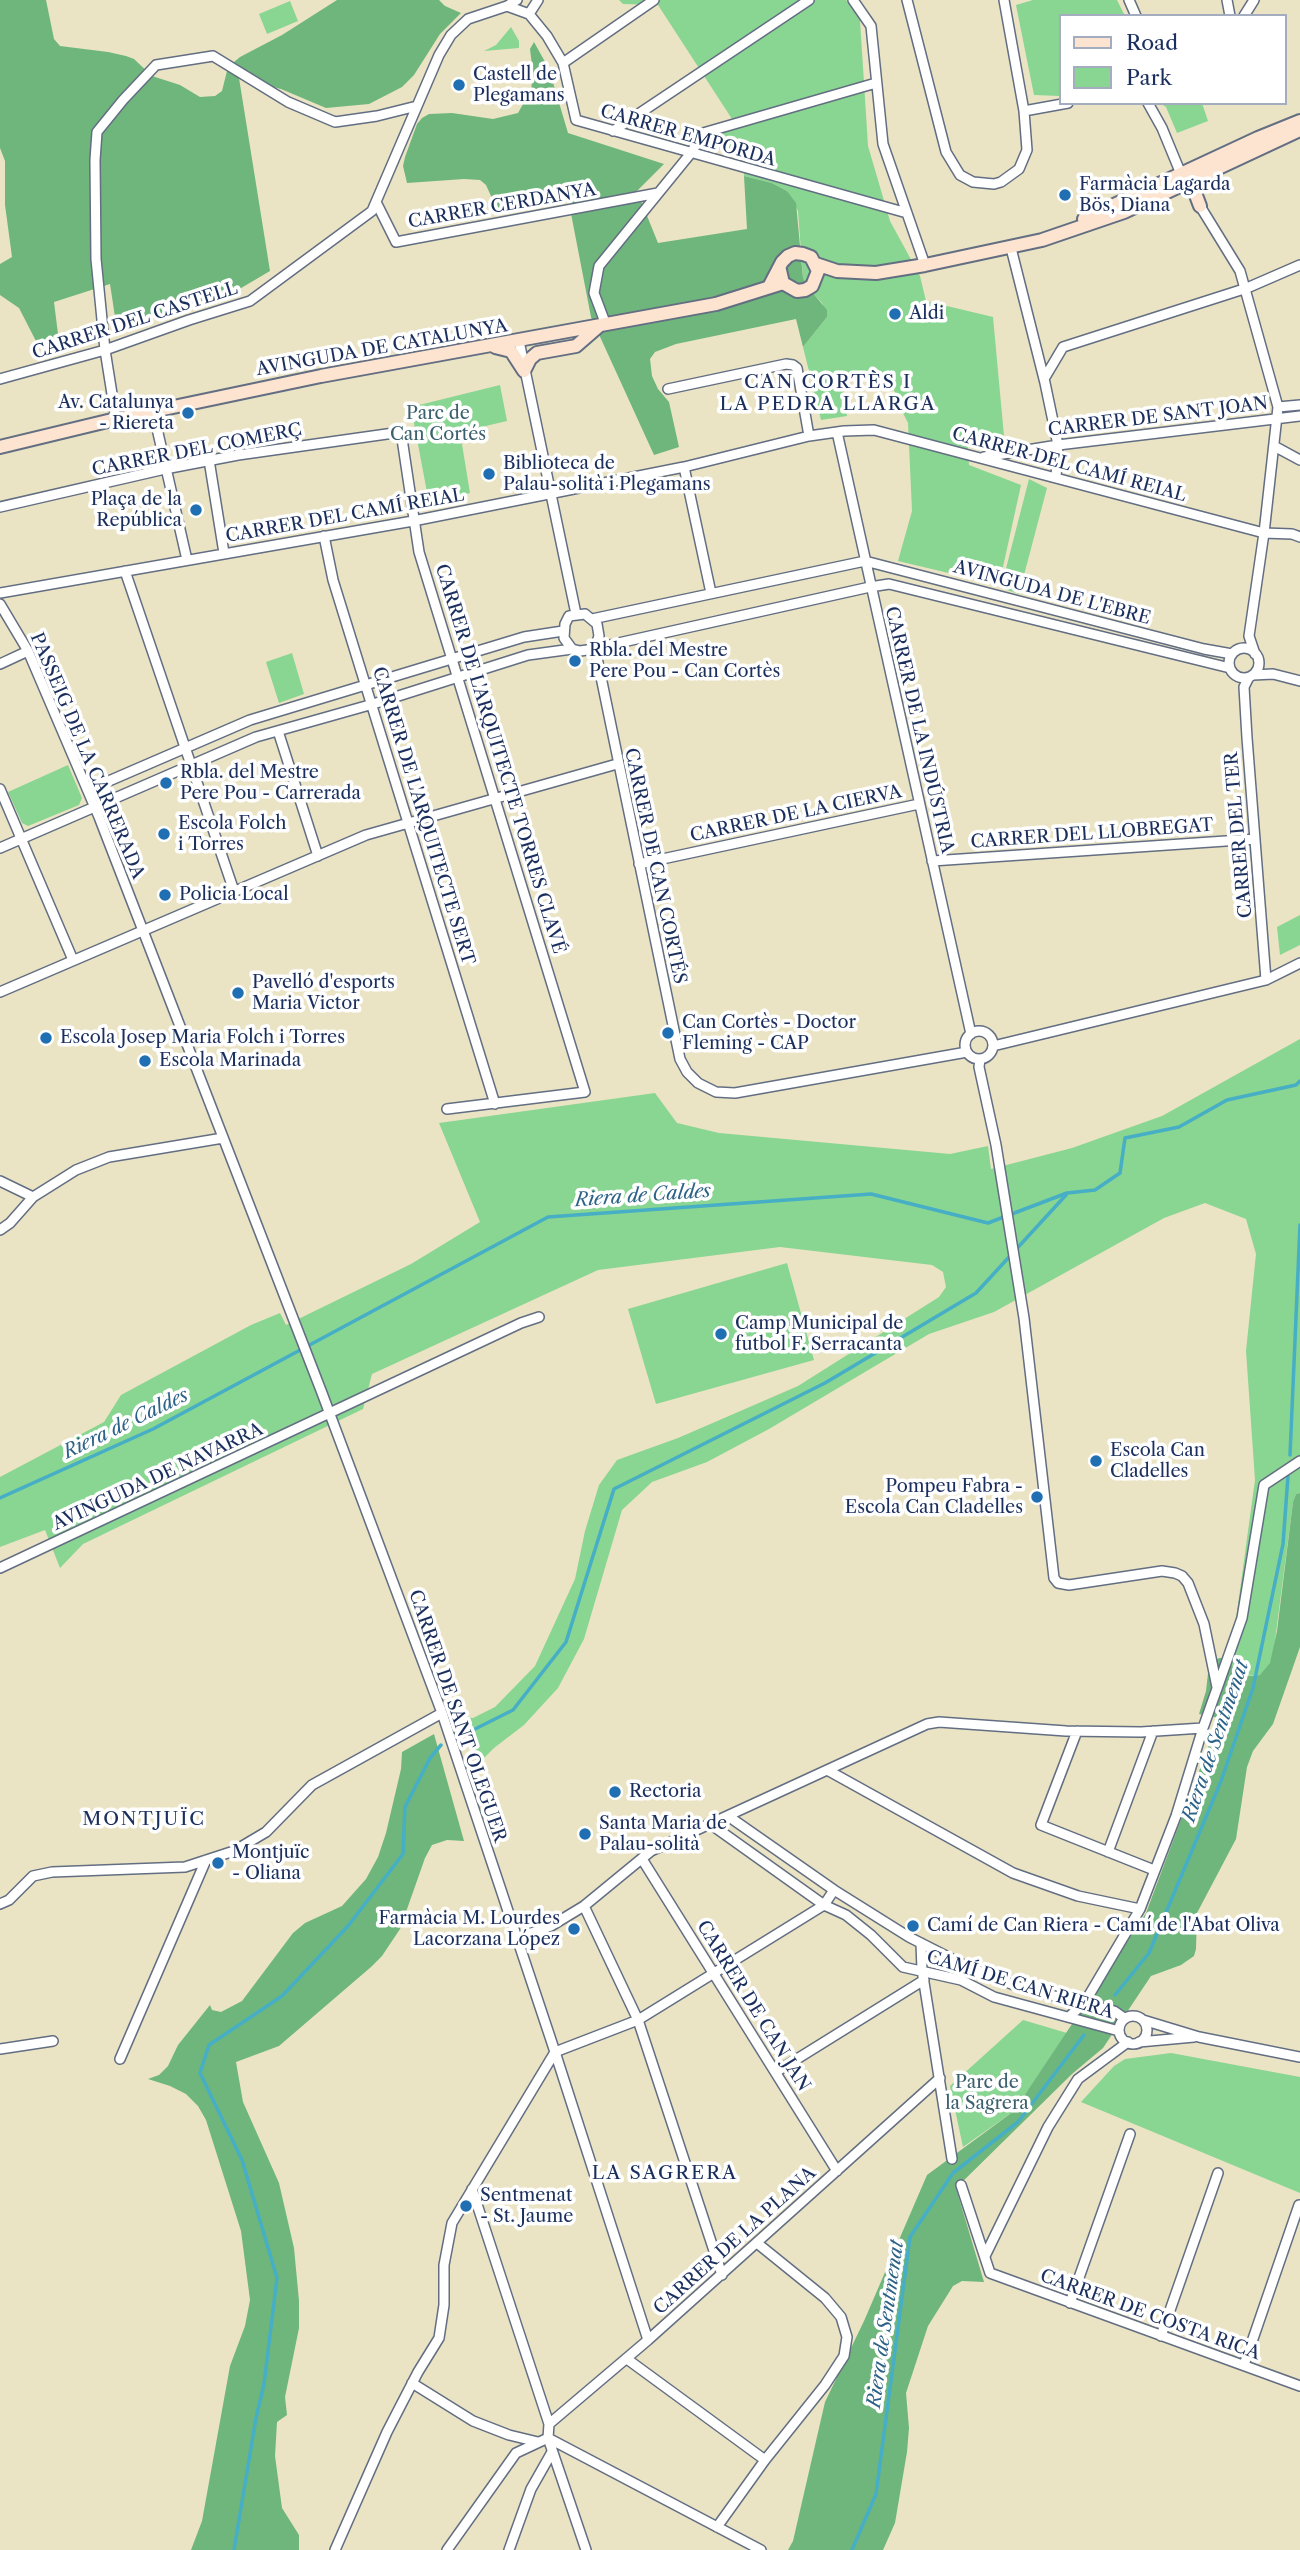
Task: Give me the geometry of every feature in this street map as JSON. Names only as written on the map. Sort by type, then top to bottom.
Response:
[{"type":"street","name":"CARRER DEL CASTELL","points":[[0,379],[105,350],[250,302],[372,211],[439,55],[451,35],[468,19],[508,6],[517,0]]},
{"type":"street","points":[[528,14],[538,0]]},
{"type":"street","points":[[563,63],[654,0]]},
{"type":"street","points":[[613,131],[809,0]]},
{"type":"street","points":[[853,0],[871,26],[883,144],[925,265]]},
{"type":"street","points":[[908,0],[946,152],[960,175],[973,182],[994,184],[1019,169],[1027,150],[1024,111],[1004,0]]},
{"type":"street","name":"CARRER EMPORDA","points":[[508,6],[528,14],[547,36],[563,63],[576,120],[907,213]]},
{"type":"street","points":[[116,419],[105,350],[96,259],[97,132],[156,65],[213,56],[288,102],[335,121],[377,116],[417,106]]},
{"type":"street","points":[[524,371],[530,359],[537,354],[576,346],[602,325],[594,293],[599,266],[691,153],[704,133],[876,83]]},
{"type":"street","points":[[1024,111],[1058,105]]},
{"type":"street","points":[[1149,105],[1184,179],[1230,251],[1247,288],[1278,407],[1249,636],[1257,659],[1247,677],[1230,668],[1236,652],[1249,636]]},
{"type":"street","points":[[1065,232],[1077,222],[1109,207],[1131,203],[1176,183],[1300,121]]},
{"type":"street","points":[[1184,179],[1230,164],[1300,130]]},
{"type":"street","points":[[831,270],[805,290],[797,291],[777,279],[782,262],[795,253],[803,254],[816,264],[831,270],[876,273],[1011,248],[1124,212],[1168,192],[1184,179],[1243,150],[1268,146]]},
{"type":"street","points":[[1199,202],[1205,185],[1222,175],[1230,164]]},
{"type":"street","points":[[1168,192],[1180,191],[1199,202]]},
{"type":"street","name":"CARRER CERDANYA","points":[[376,202],[396,242],[658,193]]},
{"type":"street","points":[[1011,248],[1058,445],[1056,478]]},
{"type":"street","points":[[816,264],[817,279]]},
{"type":"street","points":[[1044,379],[1063,347],[1247,288],[1300,265]]},
{"type":"street","name":"AVINGUDA DE CATALUNYA","points":[[0,447],[116,419],[321,376],[716,304],[777,279]]},
{"type":"street","points":[[519,341],[576,614]]},
{"type":"street","points":[[489,346],[512,351],[524,371]]},
{"type":"street","points":[[668,388],[786,364],[793,365],[797,368],[809,436]]},
{"type":"street","name":"CARRER DE SANT JOAN","points":[[1278,407],[1300,405]]},
{"type":"street","points":[[153,411],[187,560]]},
{"type":"street","name":"CARRER DE SANT JOAN","points":[[979,457],[1300,416]]},
{"type":"street","name":"CARRER DEL CAMÍ REIAL","points":[[0,593],[413,521],[684,467],[809,436],[874,430],[1264,533],[1300,537]]},
{"type":"street","name":"CARRER DEL COMERÇ","points":[[0,507],[209,460],[401,432]]},
{"type":"street","name":"CARRER DE L'ARQUITECTE TORRES CLAVÉ","points":[[401,432],[419,552],[585,1092],[495,1104]]},
{"type":"street","name":"CARRER DE LA INDÚSTRIA","points":[[837,432],[971,1034]]},
{"type":"street","points":[[1274,446],[1300,460]]},
{"type":"street","points":[[209,460],[224,554]]},
{"type":"street","points":[[684,467],[711,593]]},
{"type":"street","name":"CARRER DE L'ARQUITECTE SERT","points":[[324,536],[333,580],[495,1104]]},
{"type":"street","points":[[592,620],[865,561]]},
{"type":"street","name":"AVINGUDA DE L'EBRE","points":[[865,561],[1204,649],[1236,652],[1248,649],[1273,674]]},
{"type":"street","points":[[125,571],[234,891]]},
{"type":"street","name":"AVINGUDA DE L'EBRE","points":[[594,648],[889,584],[1230,668]]},
{"type":"street","name":"PASSEIG DE LA CARRERADA","points":[[0,604],[28,651],[88,790],[322,1393]]},
{"type":"street","points":[[0,848],[257,737],[373,705],[527,655],[594,648],[598,642],[599,630],[585,614],[576,614],[567,619],[563,631],[567,644],[572,649]]},
{"type":"street","points":[[88,790],[250,720],[523,637],[563,631]]},
{"type":"street","name":"CARRER DE CAN CORTÉS","points":[[594,648],[680,1059],[687,1072],[698,1083],[716,1092],[735,1093],[967,1052]]},
{"type":"street","points":[[0,664],[28,651]]},
{"type":"street","name":"AVINGUDA DE L'EBRE","points":[[1247,677],[1273,674],[1300,681]]},
{"type":"street","name":"CARRER DEL TER","points":[[1247,677],[1244,687],[1266,980]]},
{"type":"street","points":[[278,730],[318,856]]},
{"type":"street","points":[[0,992],[366,835],[617,764]]},
{"type":"street","points":[[0,789],[74,960]]},
{"type":"street","name":"CARRER DE LA CIERVA","points":[[639,864],[919,804]]},
{"type":"street","name":"CARRER DEL LLOBREGAT","points":[[932,861],[1255,839]]},
{"type":"street","points":[[993,1046],[1266,980],[1300,963]]},
{"type":"street","points":[[984,1032],[990,1036],[993,1046],[989,1056],[980,1059],[971,1057],[967,1052],[966,1041],[971,1034],[984,1032]]},
{"type":"street","points":[[980,1059],[979,1067],[996,1145],[1024,1318],[1054,1578],[1058,1583],[1069,1585],[1162,1571],[1182,1577],[1188,1583],[1204,1624],[1217,1687]]},
{"type":"street","points":[[447,1109],[495,1104]]},
{"type":"street","points":[[0,1230],[10,1223],[33,1197],[76,1170],[109,1157],[223,1138]]},
{"type":"street","points":[[0,1181],[33,1197]]},
{"type":"street","name":"AVINGUDA DE NAVARRA","points":[[0,1568],[521,1323],[539,1317]]},
{"type":"street","name":"CARRER DE SANT OLEGUER","points":[[322,1393],[442,1713],[648,2340]]},
{"type":"street","points":[[1069,2017],[1085,2003],[1140,1909],[1177,1816],[1203,1728],[1242,1618],[1264,1485],[1300,1461]]},
{"type":"street","points":[[0,1904],[9,1900],[33,1877],[52,1872],[185,1867],[234,1851],[266,1832],[312,1785],[442,1713]]},
{"type":"street","points":[[517,1938],[551,1926],[584,1906],[651,1851],[927,1724],[939,1722],[1077,1731],[1203,1728]]},
{"type":"street","points":[[1077,1731],[1041,1825],[1154,1870]]},
{"type":"street","points":[[1108,1852],[1153,1731]]},
{"type":"street","points":[[829,1771],[1013,1873],[1078,1896],[1140,1909]]},
{"type":"street","name":"CAMÍ DE CAN RIERA","points":[[728,1816],[834,1889],[921,1943],[1019,1987],[1114,2011],[1125,2018]]},
{"type":"street","name":"CAMÍ DE CAN RIERA","points":[[709,1823],[824,1905],[846,1915],[903,1966],[923,1975],[961,1980],[994,1997],[1119,2031]]},
{"type":"street","name":"CARRER DE CAN JAN","points":[[642,1859],[837,2171]]},
{"type":"street","points":[[120,2059],[206,1860]]},
{"type":"street","points":[[335,2550],[387,2432],[439,2338],[444,2305],[444,2266],[453,2223],[555,2052],[638,2020],[824,1905],[834,1889]]},
{"type":"street","points":[[584,1906],[638,2020],[722,2274]]},
{"type":"street","points":[[921,1943],[923,1975],[952,2159]]},
{"type":"street","points":[[776,2072],[923,1975]]},
{"type":"street","points":[[1199,2037],[1128,2042],[1122,2038],[1119,2031],[1125,2018],[1134,2016],[1199,2037],[1300,2057]]},
{"type":"street","points":[[1139,2042],[1146,2032],[1143,2020]]},
{"type":"street","points":[[0,2049],[53,2041]]},
{"type":"street","points":[[985,2256],[1048,2127],[1078,2079],[1128,2042]]},
{"type":"street","name":"CARRER DE LA PLANA","points":[[549,2424],[648,2340],[940,2078]]},
{"type":"street","points":[[1070,2303],[1130,2134]]},
{"type":"street","points":[[1161,2336],[1218,2173]]},
{"type":"street","points":[[961,2185],[985,2256]]},
{"type":"street","points":[[472,2189],[549,2424],[548,2438],[552,2452],[586,2550]]},
{"type":"street","points":[[1244,2365],[1299,2205]]},
{"type":"street","points":[[717,2527],[765,2460],[825,2385],[844,2356],[847,2337],[841,2317],[825,2298],[757,2243]]},
{"type":"street","name":"CARRER DE COSTA RICA","points":[[985,2256],[990,2273],[1300,2386]]},
{"type":"street","points":[[627,2358],[765,2460]]},
{"type":"street","points":[[412,2383],[473,2421],[509,2435],[538,2442]]},
{"type":"street","points":[[447,2550],[516,2453],[548,2438],[761,2550]]},
{"type":"street","points":[[509,2550],[531,2488],[552,2452]]},
{"type":"green space","points":[[0,0],[46,0],[54,39],[60,46],[126,56],[134,59],[152,76],[180,85],[200,97],[215,96],[222,91],[228,67],[240,57],[282,35],[337,0],[439,0],[445,6],[461,13],[440,34],[414,75],[402,87],[369,104],[326,108],[281,89],[239,78],[270,271],[231,294],[117,330],[110,284],[54,302],[59,342],[44,346],[37,343],[19,308],[0,295],[0,264],[12,257],[5,205],[5,161],[0,148]]},
{"type":"green space","points":[[619,0],[846,0],[860,20],[868,146],[890,221],[920,276],[926,301],[993,317],[1004,436],[967,437],[969,465],[1021,485],[999,585],[898,561],[912,511],[908,423],[893,386],[888,379],[849,379],[843,383],[847,416],[821,420],[803,347],[827,317],[822,303],[806,286],[803,278],[798,211],[787,191],[772,183],[744,176],[743,153],[693,143],[732,119],[658,5],[623,4]]},
{"type":"green space","points":[[1033,0],[1117,0],[1124,14],[1058,14],[1058,96],[1034,95],[1016,5]]},
{"type":"green space","points":[[290,1],[298,21],[267,34],[259,14]]},
{"type":"green space","points":[[511,27],[519,41],[519,48],[484,51],[496,45]]},
{"type":"green space","points":[[534,42],[549,69],[568,133],[664,164],[637,191],[658,243],[747,229],[744,176],[772,183],[787,191],[796,203],[803,278],[827,310],[827,317],[803,347],[796,319],[676,344],[655,352],[650,359],[652,376],[669,402],[679,447],[654,455],[591,317],[568,198],[503,211],[496,207],[486,185],[480,180],[407,183],[403,166],[405,157],[417,124],[422,118],[429,114],[452,113],[493,119],[518,113],[531,90],[533,74],[530,49]]},
{"type":"green space","points":[[1163,105],[1203,105],[1208,121],[1177,133]]},
{"type":"green space","name":"Parc de Can Cortés","points":[[500,385],[507,421],[460,432],[470,493],[429,503],[411,407]]},
{"type":"green space","points":[[1029,479],[1047,488],[1019,594],[1001,588]]},
{"type":"green space","points":[[292,653],[304,694],[279,703],[266,662]]},
{"type":"green space","points":[[68,765],[82,798],[79,805],[28,826],[22,823],[8,792]]},
{"type":"green space","points":[[1300,915],[1300,945],[1280,955],[1277,927]]},
{"type":"green space","points":[[1300,1039],[1300,1493],[1296,1494],[1293,1502],[1273,1656],[1267,1670],[1260,1675],[1243,1676],[1227,1658],[1223,1658],[1236,1619],[1255,1480],[1246,1351],[1256,1254],[1246,1219],[1205,1203],[1164,1218],[994,1312],[929,1334],[769,1429],[707,1462],[652,1482],[622,1510],[584,1639],[558,1688],[524,1725],[477,1765],[463,1717],[473,1718],[495,1707],[535,1666],[575,1579],[585,1531],[599,1485],[617,1460],[678,1438],[798,1386],[939,1297],[946,1287],[943,1272],[932,1265],[780,1247],[598,1270],[372,1374],[363,1409],[83,1544],[60,1568],[45,1530],[0,1547],[0,1477],[104,1422],[121,1395],[251,1325],[280,1313],[286,1325],[411,1264],[480,1222],[439,1123],[655,1093],[677,1123],[719,1133],[950,1154],[988,1146],[991,1169],[1072,1148],[1162,1116]]},
{"type":"green space","name":"Camp Municipal de futbol F. Serracanta","points":[[787,1263],[814,1360],[656,1404],[628,1309]]},
{"type":"green space","points":[[1300,1493],[1300,1647],[1273,1724],[1253,1751],[1247,1767],[1236,1839],[1197,1913],[1194,1956],[1181,1965],[1151,1976],[1103,2048],[1072,2074],[956,2188],[984,2282],[962,2281],[953,2286],[928,2326],[906,2393],[909,2428],[907,2452],[895,2523],[883,2550],[788,2550],[793,2541],[825,2402],[864,2321],[927,2175],[1014,2111],[1146,1913],[1219,1718],[1199,1714],[1206,1691],[1209,1665],[1219,1658],[1227,1658],[1243,1676],[1251,1676],[1260,1675],[1270,1663],[1277,1631],[1293,1502],[1296,1494]]},
{"type":"green space","points":[[434,1734],[464,1841],[447,1840],[432,1845],[400,1929],[371,1967],[279,2046],[236,2062],[243,2102],[279,2183],[294,2248],[299,2328],[285,2397],[287,2415],[277,2422],[275,2456],[282,2508],[299,2535],[299,2550],[191,2550],[202,2521],[230,2366],[245,2326],[250,2300],[241,2231],[206,2120],[198,2106],[186,2094],[148,2079],[159,2075],[168,2066],[178,2045],[210,2005],[212,2010],[221,2012],[242,2001],[293,1933],[305,1923],[342,1906],[366,1879],[378,1857],[386,1833],[401,1769],[402,1752]]},
{"type":"green space","name":"Parc de la Sagrera","points":[[1023,2020],[1067,2033],[1014,2111],[963,2147],[950,2086]]},
{"type":"green space","points":[[1171,2053],[1300,2077],[1300,2193],[1081,2102],[1114,2066],[1125,2059]]},
{"type":"waterway","name":"Riera de Caldes","points":[[0,1498],[153,1429],[548,1217],[871,1194],[988,1223],[1067,1193],[1095,1190],[1120,1173],[1125,1138],[1179,1127],[1227,1100],[1296,1085],[1300,1081]]},
{"type":"waterway","points":[[471,1731],[513,1710],[566,1642],[614,1489],[825,1383],[976,1293],[1066,1195]]},
{"type":"waterway","name":"Riera de Sentmenat","points":[[1290,1455],[1300,1225]]},
{"type":"waterway","name":"Riera de Sentmenat","points":[[1115,1995],[1149,1953],[1221,1781],[1253,1688],[1283,1544],[1288,1476]]},
{"type":"waterway","points":[[234,2550],[264,2384],[277,2278],[242,2160],[200,2073],[209,2045],[282,1996],[348,1926],[403,1854],[405,1807],[430,1758],[441,1745]]},
{"type":"waterway","name":"Riera de Sentmenat","points":[[852,2550],[876,2494],[910,2237],[953,2173],[1018,2122],[1084,2035]]},
{"type":"place","name":"Castell de Plegamans","points":[[459,85]]},
{"type":"place","name":"Farmàcia Lagarda Bös, Diana","points":[[1065,195]]},
{"type":"place","name":"Aldi","points":[[895,314]]},
{"type":"place","name":"Av. Catalunya - Riereta","points":[[188,413]]},
{"type":"place","name":"Biblioteca de Palau-solità i Plegamans","points":[[489,474]]},
{"type":"place","name":"Plaça de la República","points":[[196,510]]},
{"type":"place","name":"Rbla. del Mestre Pere Pou - Can Cortès","points":[[575,661]]},
{"type":"place","name":"Rbla. del Mestre Pere Pou - Carrerada","points":[[166,783]]},
{"type":"place","name":"Escola Folch i Torres","points":[[164,834]]},
{"type":"place","name":"Policia Local","points":[[165,895]]},
{"type":"place","name":"Pavelló d'esports Maria Victor","points":[[238,993]]},
{"type":"place","name":"Can Cortès - Doctor Fleming - CAP","points":[[668,1033]]},
{"type":"place","name":"Escola Josep Maria Folch i Torres","points":[[46,1038]]},
{"type":"place","name":"Escola Marinada","points":[[145,1061]]},
{"type":"place","name":"Camp Municipal de futbol F. Serracanta","points":[[721,1334]]},
{"type":"place","name":"Escola Can Cladelles","points":[[1096,1461]]},
{"type":"place","name":"Pompeu Fabra - Escola Can Cladelles","points":[[1037,1497]]},
{"type":"place","name":"Rectoria","points":[[615,1792]]},
{"type":"place","name":"Santa Maria de Palau-solità","points":[[585,1834]]},
{"type":"place","name":"Montjuïc - Oliana","points":[[218,1863]]},
{"type":"place","name":"Camí de Can Riera - Camí de l'Abat Oliva","points":[[913,1926]]},
{"type":"place","name":"Farmàcia M. Lourdes Lacorzana López","points":[[574,1929]]},
{"type":"place","name":"Sentmenat - St. Jaume","points":[[466,2206]]},
{"type":"district","name":"CAN CORTÈS I LA PEDRA LLARGA","points":[[828,394]]},
{"type":"district","name":"MONTJUÏC","points":[[144,1820]]},
{"type":"district","name":"LA SAGRERA","points":[[665,2174]]}]
